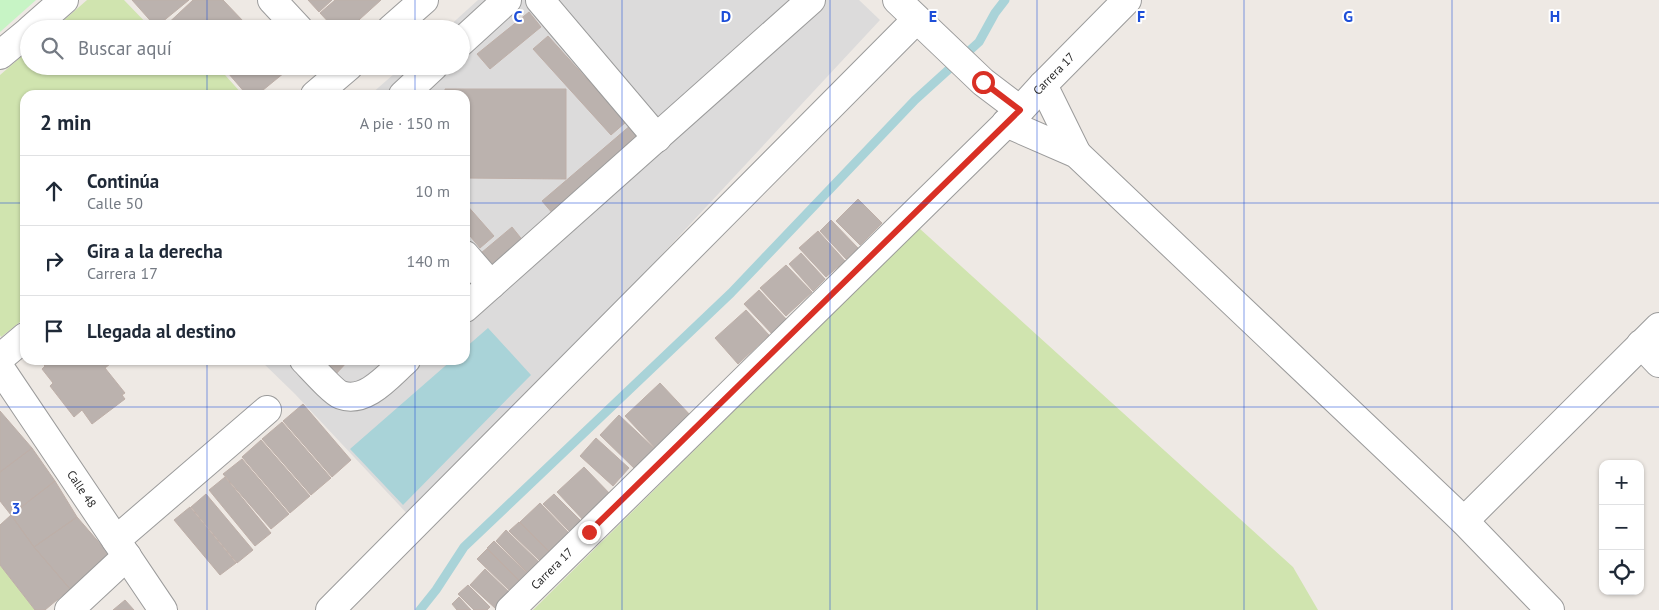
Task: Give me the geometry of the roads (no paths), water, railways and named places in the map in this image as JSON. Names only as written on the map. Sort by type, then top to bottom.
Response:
[{"type":"street","points":[[41,20],[64,0]]},
{"type":"street","points":[[272,0],[291,20]]},
{"type":"street","points":[[401,20],[424,0]]},
{"type":"street","points":[[470,34],[507,0]]},
{"type":"street","points":[[540,0],[657,138]]},
{"type":"street","points":[[470,304],[811,0]]},
{"type":"street","points":[[897,0],[983,82],[1013,116],[1077,154],[1464,520],[1550,610]]},
{"type":"street","name":"Carrera 17","points":[[510,610],[1013,116],[1128,0]]},
{"type":"street","points":[[330,610],[916,20]]},
{"type":"street","points":[[0,55],[20,38]]},
{"type":"street","points":[[320,90],[335,75]]},
{"type":"street","points":[[408,90],[424,75]]},
{"type":"street","points":[[1043,85],[1077,154]]},
{"type":"street","points":[[470,260],[491,285]]},
{"type":"street","points":[[0,358],[20,341]]},
{"type":"street","points":[[1464,520],[1653,345]]},
{"type":"street","points":[[309,365],[340,394],[356,397],[374,388],[400,365]]},
{"type":"street","name":"Calle 48","points":[[0,368],[163,610]]},
{"type":"street","points":[[69,610],[122,548],[267,410]]},
{"type":"water","points":[[488,328],[531,375],[403,505],[350,449],[446,365],[470,365],[470,344]]},
{"type":"waterway","points":[[420,610],[436,590],[464,547],[731,293],[915,100],[979,42],[995,13],[1005,0]]}]
